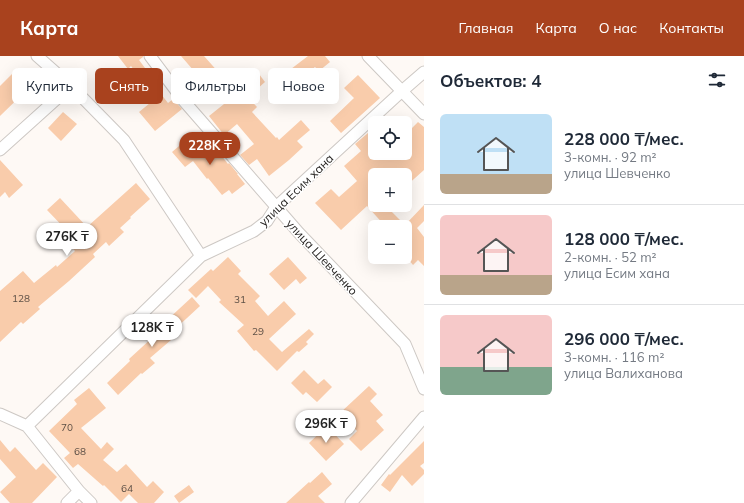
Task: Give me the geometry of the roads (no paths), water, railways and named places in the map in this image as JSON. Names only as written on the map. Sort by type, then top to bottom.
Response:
[{"type":"street","points":[[37,56],[51,68]]},
{"type":"street","name":"улица Шевченко","points":[[150,56],[183,100],[299,233],[405,344],[424,389]]},
{"type":"street","points":[[368,56],[424,114]]},
{"type":"street","name":"улица Есим хана","points":[[27,426],[201,256],[254,231],[267,221],[276,207],[424,72]]},
{"type":"street","points":[[87,102],[124,140],[201,256]]},
{"type":"street","points":[[0,150],[51,104]]},
{"type":"street","points":[[0,414],[27,426],[79,491],[91,503]]},
{"type":"street","points":[[351,503],[424,417]]},
{"type":"street","points":[[67,503],[79,491]]}]
